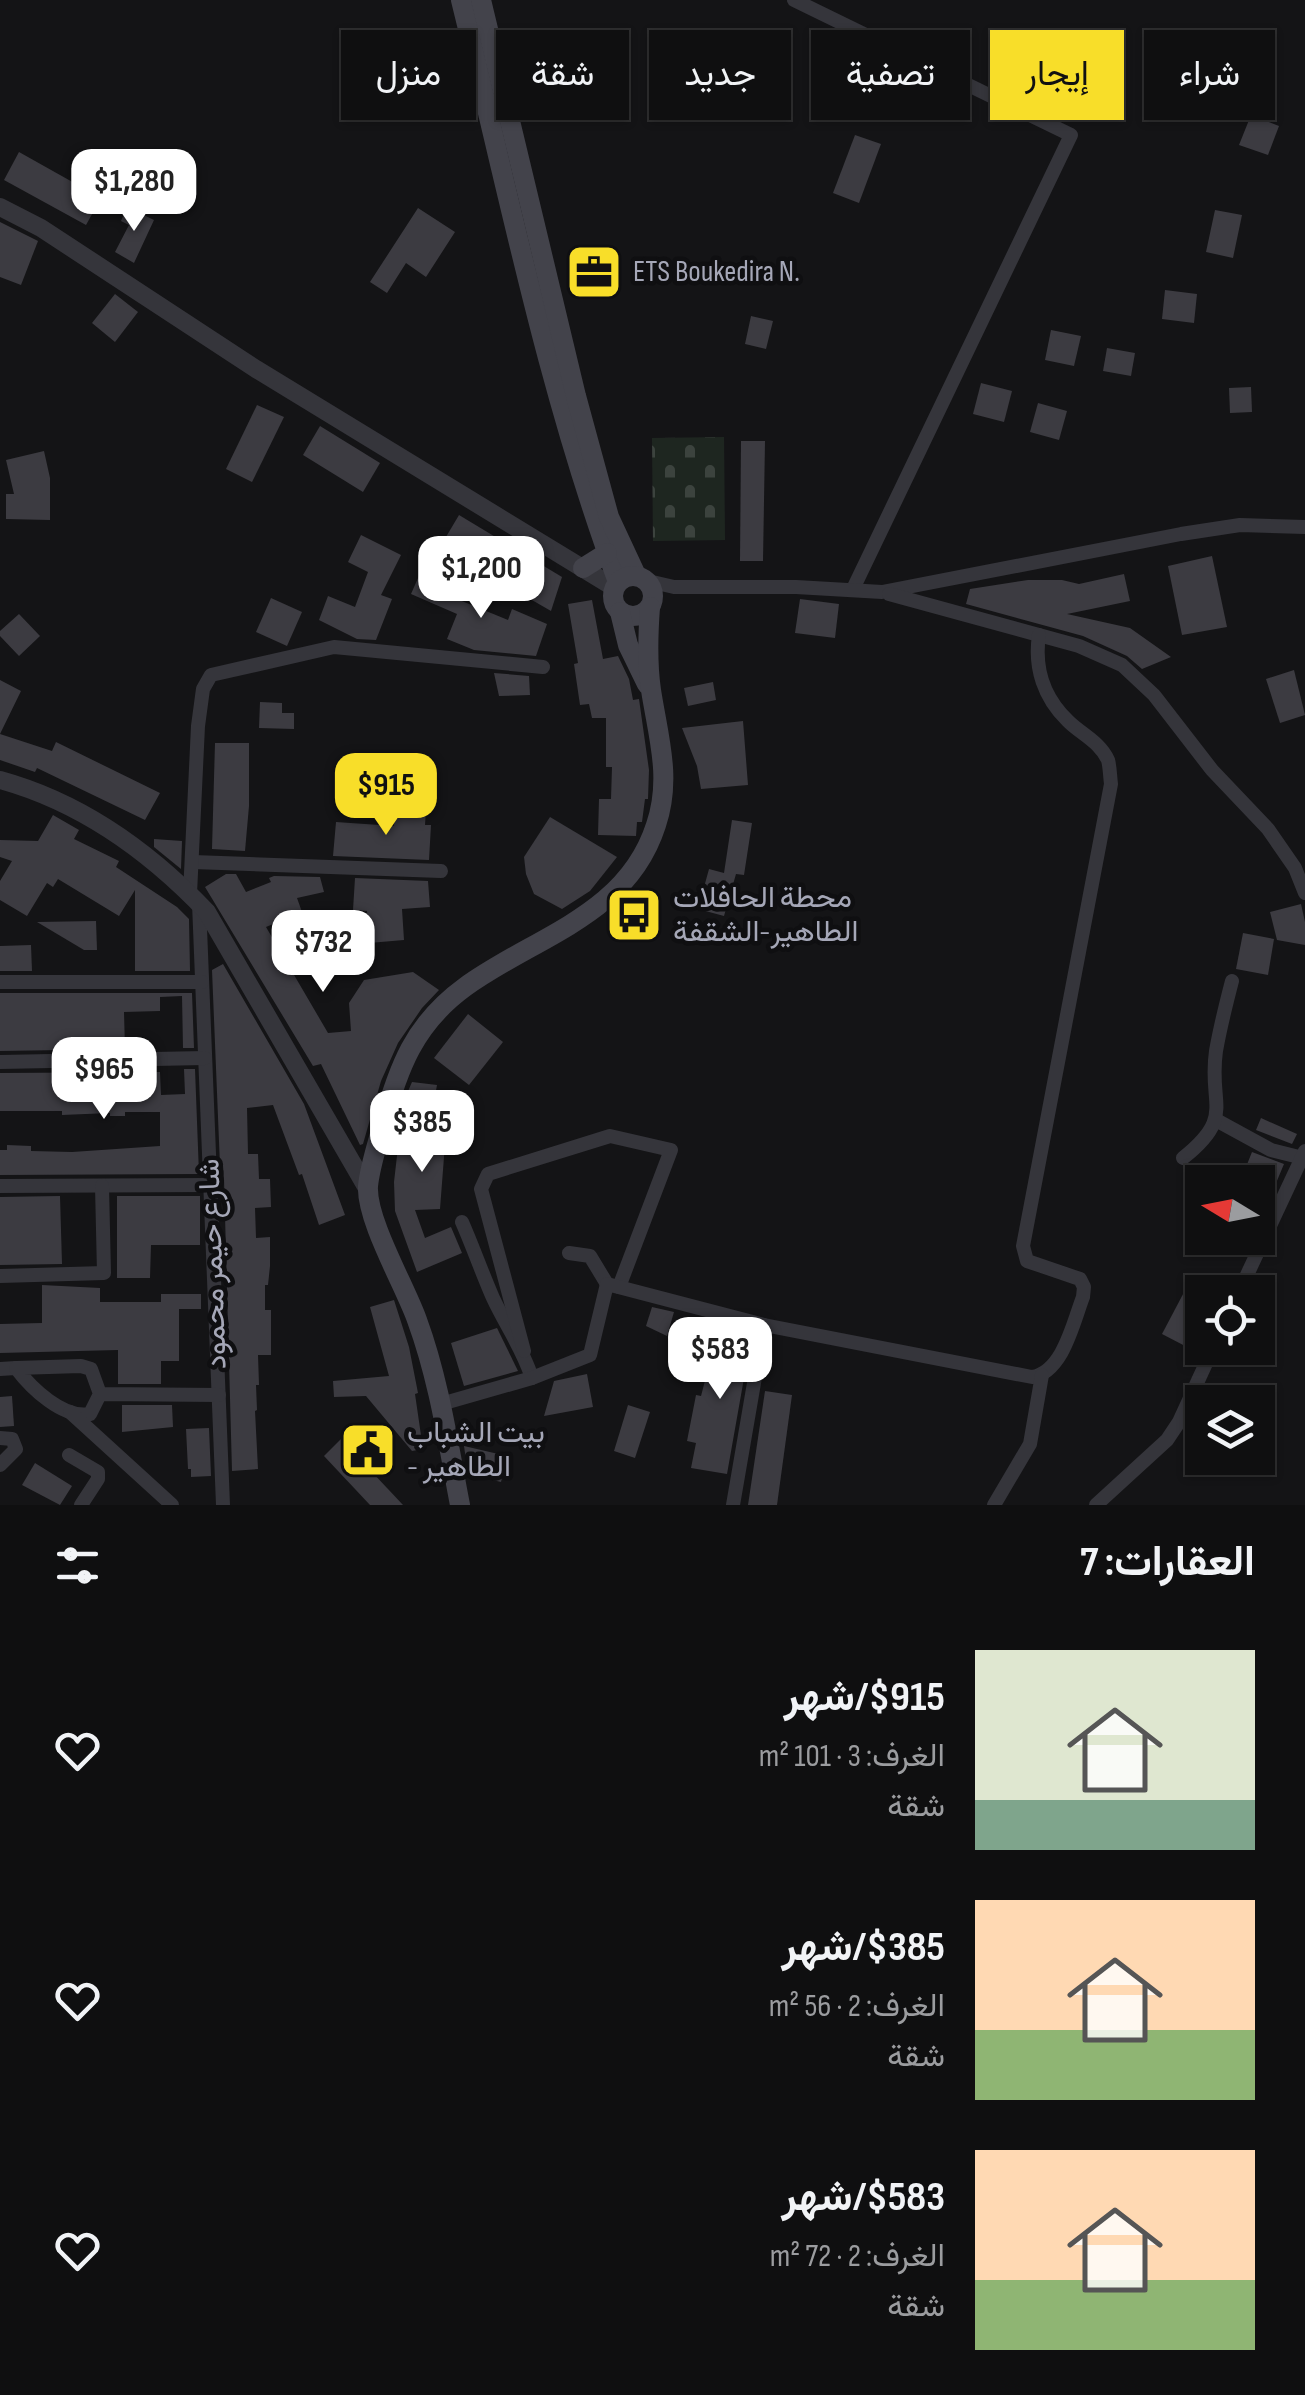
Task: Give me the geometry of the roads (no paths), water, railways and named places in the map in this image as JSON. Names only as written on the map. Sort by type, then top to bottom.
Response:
[{"type":"main road","points":[[461,0],[557,394],[607,553],[637,589],[640,615],[620,612]]},
{"type":"main road","points":[[460,1505],[441,1404],[417,1320],[380,1232],[368,1190],[398,1070],[425,1023],[465,987],[594,912],[618,890],[639,863],[657,823],[664,779],[664,752],[637,589],[609,517],[576,396],[481,0]]},
{"type":"main road","points":[[583,568],[607,553]]},
{"type":"main road","points":[[637,589],[613,601],[634,660],[651,690]]},
{"type":"street","points":[[794,0],[1071,135],[854,589]]},
{"type":"street","points":[[0,207],[41,228],[256,369],[583,568],[637,589],[882,592],[1080,646],[1122,665],[1154,695],[1212,770],[1268,829],[1296,868],[1305,893]]},
{"type":"street","points":[[882,592],[1181,534],[1240,525],[1305,527]]},
{"type":"street","points":[[568,1253],[590,1256],[613,1286],[764,1326],[1032,1377],[1042,1375],[1057,1360],[1084,1298],[1084,1286],[1080,1280],[1026,1261],[1023,1246],[1111,784],[1108,760],[1096,743],[1066,720],[1046,690],[1036,658],[1039,635]]},
{"type":"street","name":"شارع حيمر محمود","points":[[223,1505],[202,982],[193,862],[203,689],[210,675],[334,647],[543,668]]},
{"type":"street","points":[[0,780],[74,806],[133,847],[195,898],[207,912],[368,1190]]},
{"type":"street","points":[[193,862],[441,871]]},
{"type":"street","points":[[1183,1158],[1209,1135],[1216,1120],[1216,1053],[1232,981]]},
{"type":"street","points":[[0,982],[202,982]]},
{"type":"street","points":[[0,1062],[205,1058]]},
{"type":"street","points":[[1216,1120],[1271,1150],[1304,1154],[1247,1275]]},
{"type":"street","points":[[441,1404],[532,1378],[590,1354],[613,1286],[671,1150],[610,1136],[488,1174],[481,1189],[532,1378]]},
{"type":"street","points":[[0,1186],[210,1186]]},
{"type":"street","points":[[0,1276],[104,1274],[102,1186]]},
{"type":"street","points":[[462,1222],[491,1293],[514,1340],[524,1351]]},
{"type":"street","points":[[733,1505],[764,1326]]},
{"type":"street","points":[[1096,1505],[1167,1440],[1205,1365]]},
{"type":"street","points":[[16,1368],[27,1382],[69,1412],[172,1505]]},
{"type":"street","points":[[0,1369],[91,1369],[100,1394],[90,1414],[69,1412]]},
{"type":"street","points":[[994,1505],[1030,1444],[1042,1375]]},
{"type":"street","points":[[100,1394],[219,1395]]},
{"type":"street","points":[[0,1438],[12,1439],[16,1449],[0,1465]]},
{"type":"street","points":[[69,1455],[98,1472],[98,1479],[81,1505]]},
{"type":"place","name":"ETS Boukedira N.","points":[[594,272]]},
{"type":"place","name":"محطة الحافلات الطاهير-الشقفة","points":[[634,915]]},
{"type":"place","name":"بيت الشباب - الطاهير","points":[[368,1450]]}]
